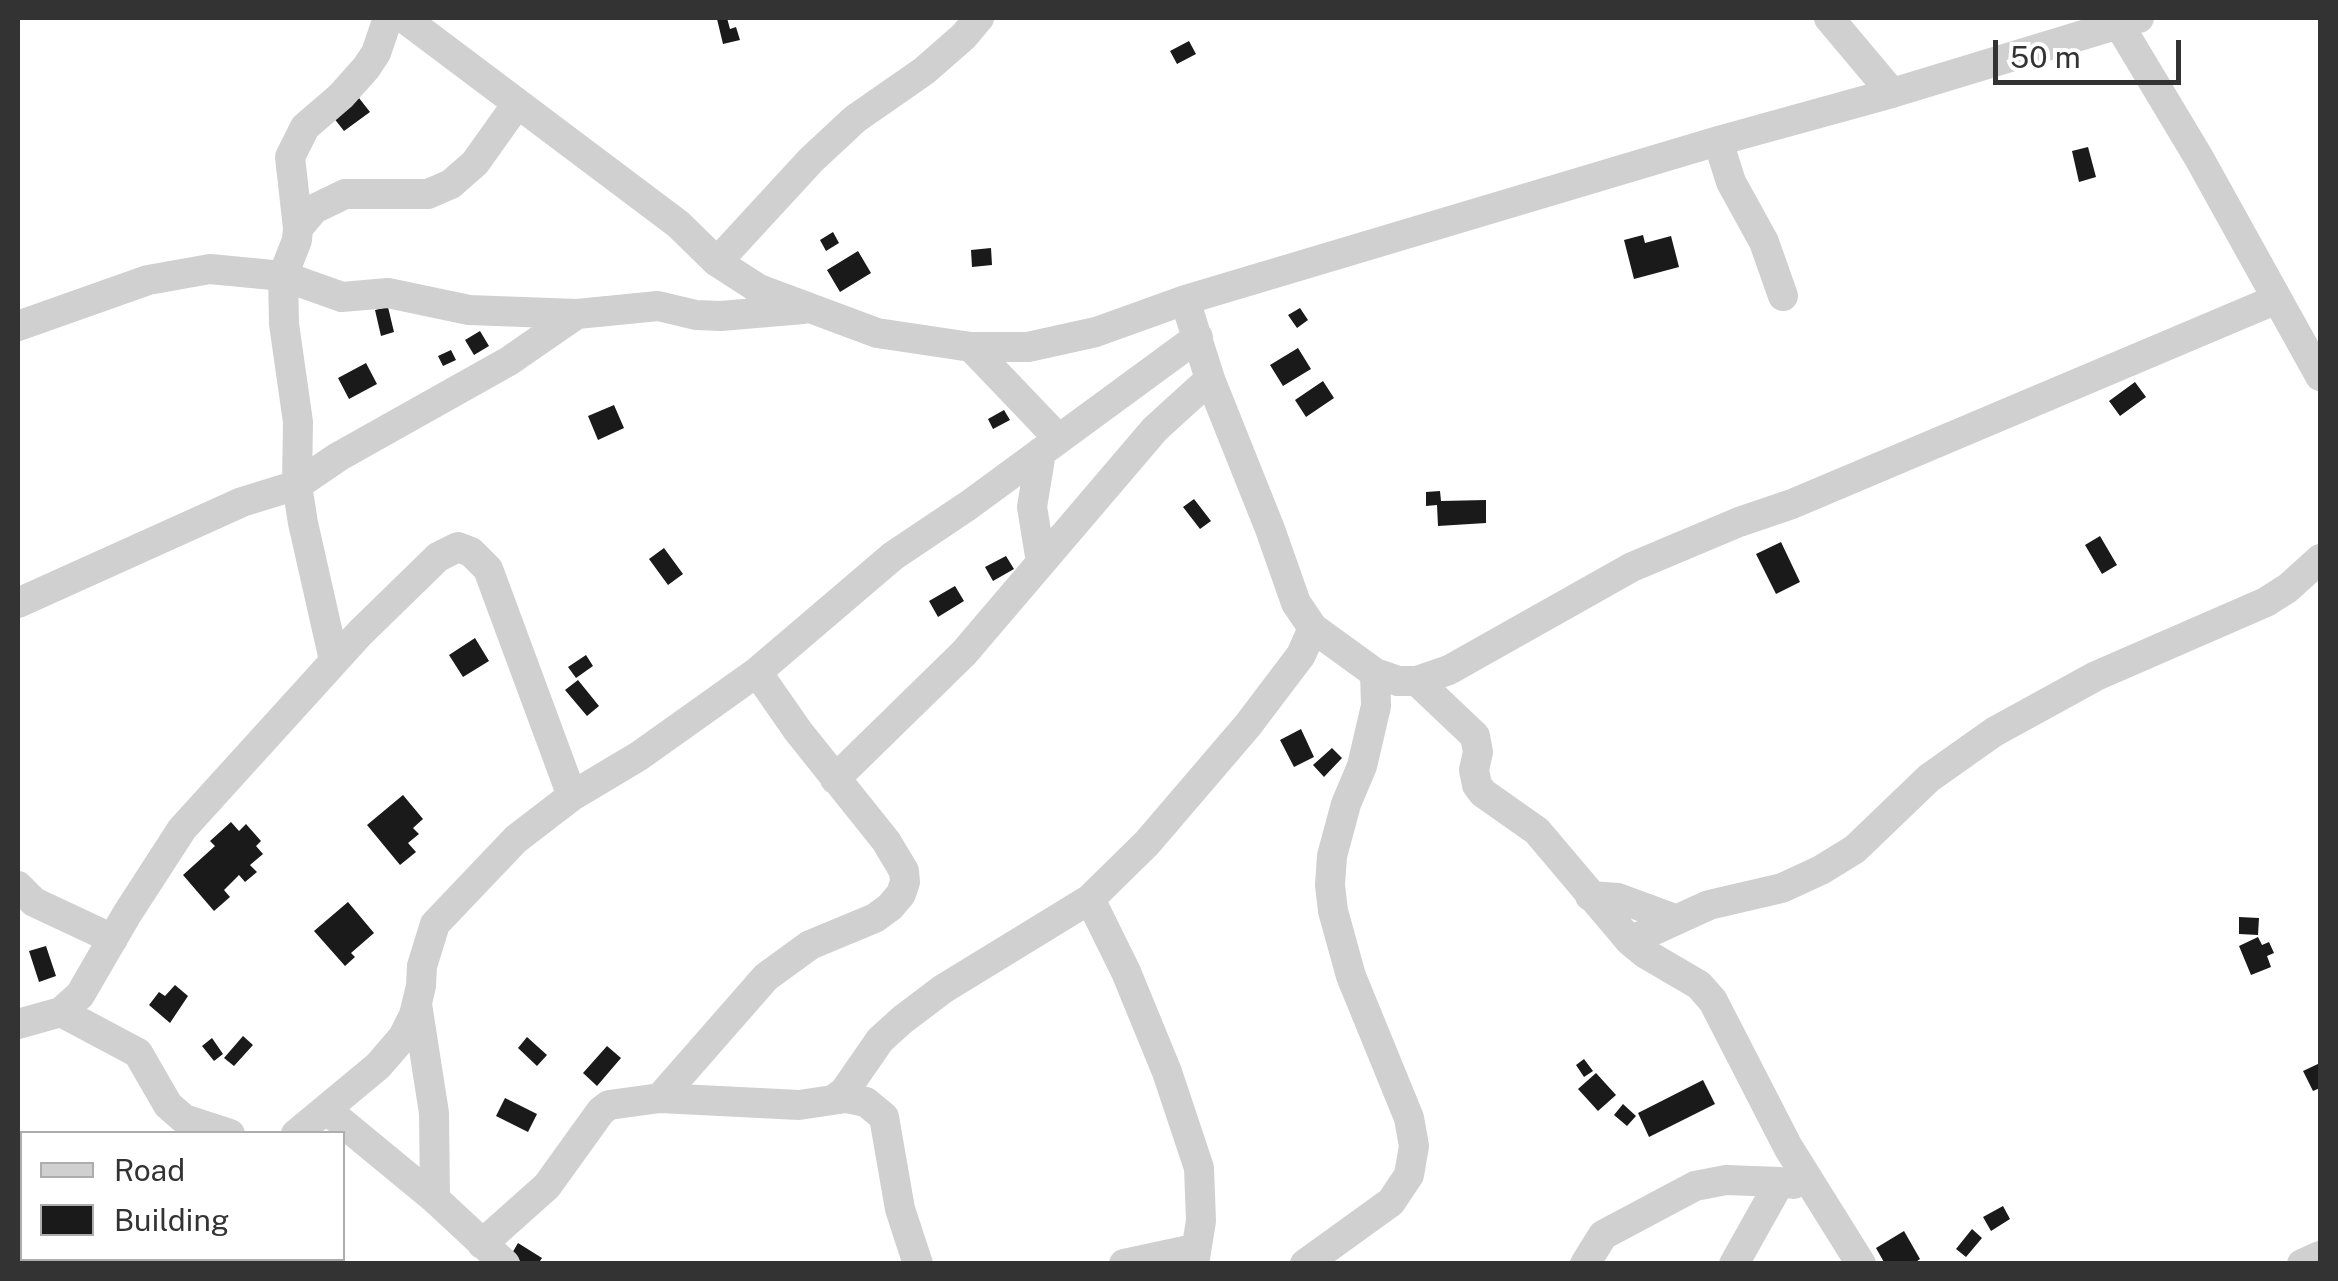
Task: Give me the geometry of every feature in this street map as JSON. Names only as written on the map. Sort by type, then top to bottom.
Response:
[{"type":"street","points":[[334,660],[298,484],[298,422],[284,324],[283,276],[298,228],[297,198],[290,170],[294,143],[366,68],[376,53],[388,18]]},
{"type":"street","points":[[404,18],[678,224],[717,262],[759,288],[877,333],[971,347],[1028,347],[1096,332],[1184,300],[1892,93],[2124,20],[2320,376]]},
{"type":"street","points":[[717,262],[810,160],[854,119],[924,71],[964,36],[978,18]]},
{"type":"street","points":[[1829,18],[1892,93]]},
{"type":"street","points":[[298,228],[314,209],[345,194],[428,194],[451,184],[475,163],[517,104]]},
{"type":"street","points":[[1718,142],[1731,182],[1764,242],[1783,296]]},
{"type":"street","points":[[18,326],[148,280],[182,272],[240,270],[283,276],[342,296],[388,293],[469,310],[577,314],[658,306],[701,316],[806,308]]},
{"type":"street","points":[[1184,300],[1296,604],[1313,628],[1375,673],[1398,681],[1417,681],[1449,670],[1632,567],[1792,504],[2277,299]]},
{"type":"street","points":[[18,603],[242,502],[298,484],[338,457],[509,361],[577,314]]},
{"type":"street","points":[[300,1131],[378,1066],[404,1037],[417,1004],[422,966],[436,924],[516,839],[572,796],[639,756],[757,672],[893,556],[1198,336]]},
{"type":"street","points":[[971,347],[1049,445]]},
{"type":"street","points":[[836,779],[964,654],[1154,430],[1210,379]]},
{"type":"street","points":[[1041,562],[1032,507],[1049,445]]},
{"type":"street","points":[[18,1024],[61,1012],[80,995],[182,829],[334,660],[438,557],[458,547],[471,552],[488,569],[572,796]]},
{"type":"street","points":[[1630,940],[1725,899],[1782,888],[1821,870],[1855,848],[1929,778],[1994,732],[2096,676],[2266,602],[2320,559]]},
{"type":"street","points":[[834,1099],[844,1092],[880,1040],[902,1020],[942,989],[1090,900],[1147,843],[1248,726],[1301,655],[1313,628]]},
{"type":"street","points":[[660,1098],[774,970],[827,936],[875,918],[901,894],[904,871],[898,860],[757,672]]},
{"type":"street","points":[[1305,1264],[1391,1202],[1409,1175],[1414,1146],[1409,1118],[1351,976],[1330,885],[1337,838],[1362,766],[1376,706],[1375,673]]},
{"type":"street","points":[[1417,681],[1475,736],[1478,752],[1474,770],[1483,793],[1537,831],[1630,940],[1699,985],[1714,1001],[1769,1113],[1861,1264]]},
{"type":"street","points":[[18,886],[34,902],[114,939]]},
{"type":"street","points":[[1590,896],[1618,898],[1676,919]]},
{"type":"street","points":[[1090,900],[1133,989],[1200,1168],[1201,1221],[1194,1256],[1124,1264]]},
{"type":"street","points":[[417,1004],[434,1113],[435,1199]]},
{"type":"street","points":[[61,1012],[138,1054],[154,1082],[162,1131]]},
{"type":"street","points":[[154,1082],[168,1105],[184,1119],[221,1131]]},
{"type":"street","points":[[327,1110],[435,1199],[493,1254],[601,1111],[622,1102],[660,1098],[799,1105],[834,1099],[866,1102],[884,1118],[900,1209],[918,1264]]},
{"type":"street","points":[[1585,1264],[1603,1235],[1694,1186],[1726,1180],[1812,1185]]},
{"type":"street","points":[[1734,1264],[1780,1182]]},
{"type":"street","points":[[2302,1264],[2320,1256]]},
{"type":"building","points":[[727,18],[730,29],[736,27],[740,40],[723,44],[717,19]]},
{"type":"building","points":[[1189,41],[1196,54],[1177,64],[1170,51]]},
{"type":"building","points":[[359,98],[370,112],[344,131],[333,117]]},
{"type":"building","points":[[2088,147],[2096,177],[2079,182],[2072,151]]},
{"type":"building","points":[[833,232],[839,243],[826,251],[820,240]]},
{"type":"building","points":[[1643,235],[1645,243],[1671,236],[1679,267],[1634,279],[1624,240]]},
{"type":"building","points":[[991,248],[992,265],[972,267],[971,250]]},
{"type":"building","points":[[858,251],[871,273],[840,292],[827,270]]},
{"type":"building","points":[[388,307],[394,332],[381,336],[375,310]]},
{"type":"building","points":[[1300,308],[1308,320],[1297,328],[1288,315]]},
{"type":"building","points":[[480,331],[489,346],[474,355],[465,340]]},
{"type":"building","points":[[1298,348],[1311,369],[1283,386],[1270,365]]},
{"type":"building","points":[[451,350],[456,360],[443,366],[438,356]]},
{"type":"building","points":[[366,363],[377,384],[349,399],[338,378]]},
{"type":"building","points":[[1323,381],[1334,398],[1306,417],[1295,400]]},
{"type":"building","points":[[2135,382],[2146,397],[2120,416],[2109,401]]},
{"type":"building","points":[[614,405],[624,428],[598,440],[588,416]]},
{"type":"building","points":[[1004,410],[1010,420],[993,429],[988,419]]},
{"type":"building","points":[[1440,491],[1441,501],[1486,500],[1486,523],[1438,526],[1437,505],[1426,506],[1426,492]]},
{"type":"building","points":[[1194,499],[1211,521],[1200,529],[1183,507]]},
{"type":"building","points":[[2100,536],[2117,565],[2102,574],[2085,545]]},
{"type":"building","points":[[1781,542],[1800,582],[1776,594],[1756,554]]},
{"type":"building","points":[[664,548],[683,574],[668,585],[649,559]]},
{"type":"building","points":[[1006,556],[1014,569],[993,581],[985,567]]},
{"type":"building","points":[[955,586],[964,601],[938,617],[929,601]]},
{"type":"building","points":[[475,638],[489,661],[463,677],[449,655]]},
{"type":"building","points":[[586,655],[593,666],[576,678],[568,667]]},
{"type":"building","points":[[578,680],[599,706],[587,716],[565,690]]},
{"type":"building","points":[[1301,729],[1314,757],[1294,767],[1280,740]]},
{"type":"building","points":[[1332,748],[1342,758],[1324,777],[1313,765]]},
{"type":"building","points":[[403,795],[423,819],[413,828],[419,834],[408,843],[416,852],[400,865],[367,825]]},
{"type":"building","points":[[231,822],[239,831],[246,824],[261,841],[256,846],[263,854],[250,865],[257,872],[245,882],[239,875],[224,890],[230,897],[214,911],[183,875],[215,846],[210,841]]},
{"type":"building","points":[[348,902],[374,933],[351,953],[355,957],[345,966],[314,931]]},
{"type":"building","points":[[2239,917],[2259,918],[2258,935],[2239,934]]},
{"type":"building","points":[[2258,937],[2262,945],[2269,942],[2274,953],[2267,956],[2271,967],[2251,975],[2239,946]]},
{"type":"building","points":[[46,946],[56,976],[39,982],[29,951]]},
{"type":"building","points":[[175,985],[188,996],[170,1023],[149,1005],[159,992],[165,996]]},
{"type":"building","points":[[243,1036],[253,1045],[234,1066],[224,1058]]},
{"type":"building","points":[[527,1037],[547,1055],[537,1066],[518,1048]]},
{"type":"building","points":[[212,1038],[223,1054],[214,1061],[202,1046]]},
{"type":"building","points":[[607,1046],[621,1058],[597,1086],[583,1073]]},
{"type":"building","points":[[1584,1059],[1593,1071],[1584,1077],[1576,1065]]},
{"type":"building","points":[[2320,1063],[2320,1088],[2313,1091],[2303,1071]]},
{"type":"building","points":[[1596,1073],[1616,1095],[1598,1111],[1578,1089]]},
{"type":"building","points":[[1703,1080],[1715,1104],[1649,1137],[1638,1113]]},
{"type":"building","points":[[505,1098],[537,1114],[528,1132],[496,1116]]},
{"type":"building","points":[[1623,1104],[1636,1116],[1627,1126],[1614,1115]]},
{"type":"building","points":[[2003,1206],[2010,1219],[1991,1231],[1983,1217]]},
{"type":"building","points":[[1972,1229],[1982,1238],[1966,1257],[1956,1249]]},
{"type":"building","points":[[1904,1231],[1920,1259],[1913,1264],[1885,1264],[1876,1248]]},
{"type":"building","points":[[518,1243],[542,1258],[538,1264],[525,1264],[511,1255]]}]
